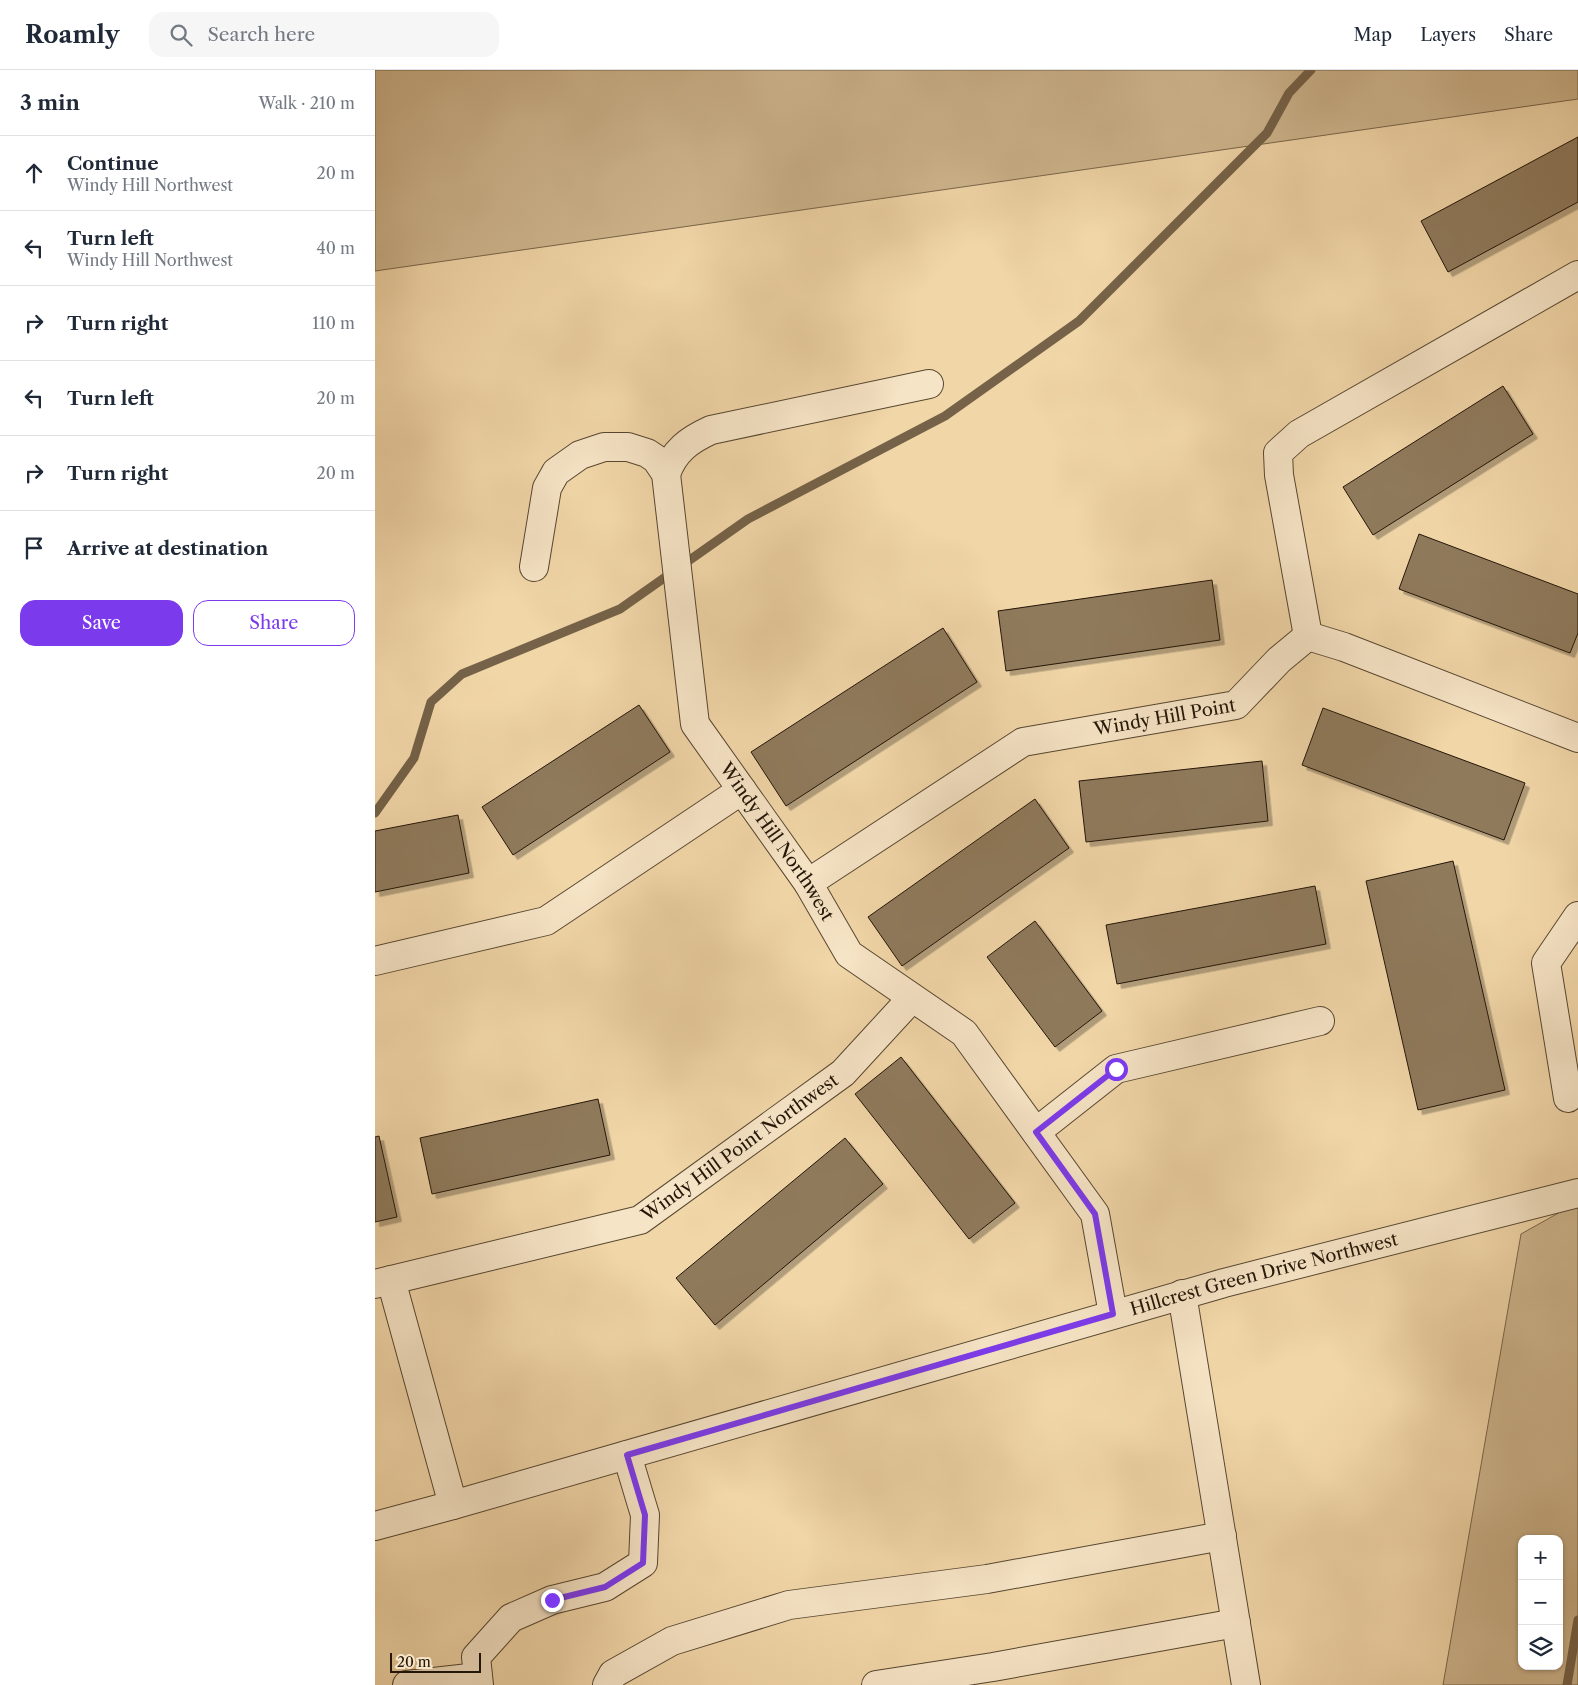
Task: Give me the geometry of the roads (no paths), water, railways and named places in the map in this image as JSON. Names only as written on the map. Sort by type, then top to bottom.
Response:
[{"type":"street","points":[[1578,275],[1299,434],[1278,453],[1279,475],[1308,636],[1344,647],[1578,738]]},
{"type":"street","points":[[534,567],[547,488],[556,472],[580,455],[604,446],[628,447],[647,453],[656,459],[666,474],[682,447],[691,439],[711,430],[929,384]]},
{"type":"street","name":"Windy Hill Northwest","points":[[666,474],[695,724],[808,883],[849,954],[964,1033],[1095,1214],[1113,1314]]},
{"type":"street","name":"Windy Hill Point","points":[[808,883],[1023,742],[1236,705],[1279,660],[1308,636]]},
{"type":"street","points":[[375,960],[546,921],[742,790]]},
{"type":"street","points":[[1568,1098],[1546,963],[1578,916]]},
{"type":"street","name":"Windy Hill Point Northwest","points":[[453,1506],[383,1282],[640,1220],[843,1073],[912,998]]},
{"type":"street","points":[[1036,1132],[1116,1069],[1320,1021]]},
{"type":"street","name":"Hillcrest Green Drive Northwest","points":[[375,1526],[453,1506],[1182,1294],[1578,1193]]},
{"type":"street","points":[[1182,1294],[1246,1685]]},
{"type":"street","points":[[407,1685],[479,1681],[476,1657],[511,1618],[552,1600],[605,1587],[643,1563],[645,1515],[627,1455]]},
{"type":"street","points":[[607,1685],[613,1674],[672,1641],[789,1605],[987,1579],[1222,1536]]},
{"type":"street","points":[[875,1685],[1236,1623]]},
{"type":"waterway","points":[[375,813],[414,758],[431,702],[462,674],[620,609],[748,519],[945,416],[1079,321],[1267,133],[1289,93],[1311,70]]},
{"type":"waterway","points":[[1567,1685],[1578,1620]]}]
